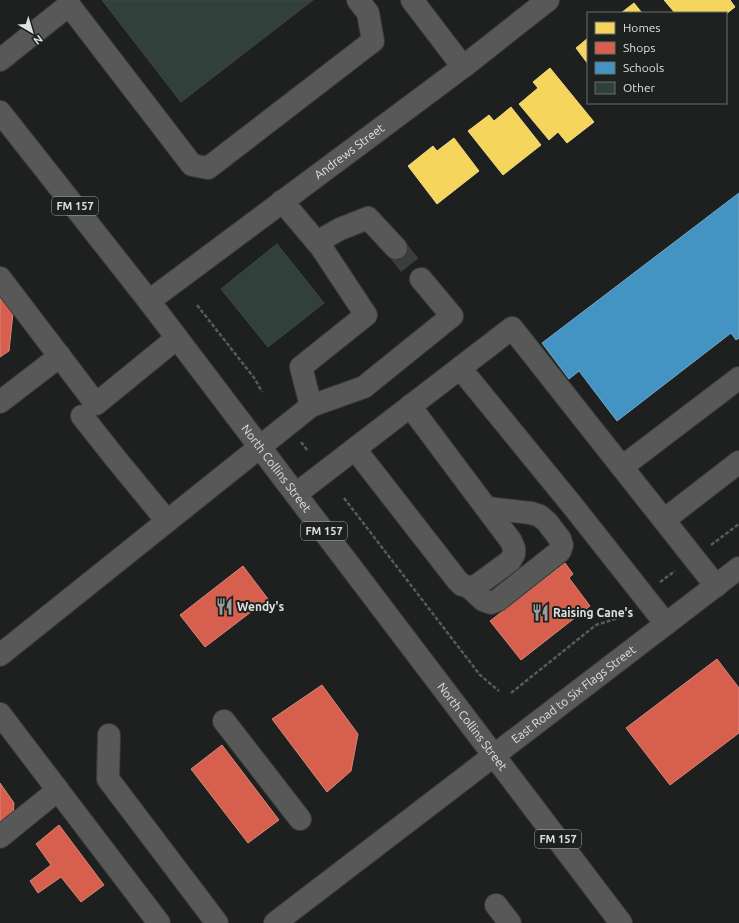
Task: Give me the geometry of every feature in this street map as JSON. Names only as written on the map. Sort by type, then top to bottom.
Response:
[{"type":"main road","name":"North Collins Street","points":[[0,112],[149,301],[621,923]]},
{"type":"street","points":[[0,60],[73,3],[192,165],[208,168],[373,41],[368,13],[358,0]]},
{"type":"street","points":[[412,0],[463,67]]},
{"type":"street","name":"Andrews Street","points":[[149,301],[463,67],[548,0]]},
{"type":"street","points":[[282,202],[321,247],[366,315],[301,367],[311,406]]},
{"type":"street","points":[[317,242],[340,229],[368,218],[396,248]]},
{"type":"street","points":[[0,278],[96,404],[177,338]]},
{"type":"street","points":[[0,655],[311,406],[364,387],[452,316],[421,279]]},
{"type":"street","points":[[296,494],[512,328],[716,586]]},
{"type":"street","points":[[0,402],[60,356]]},
{"type":"street","points":[[460,368],[572,505],[666,624]]},
{"type":"street","points":[[622,467],[739,378]]},
{"type":"street","points":[[355,449],[462,585],[469,587],[476,586],[510,562],[514,554],[514,548],[511,541],[410,406]]},
{"type":"street","points":[[82,416],[166,521]]},
{"type":"street","points":[[664,520],[739,462]]},
{"type":"street","points":[[469,587],[483,600],[491,603],[498,600],[560,551],[562,545],[547,522],[540,516],[531,513],[487,508]]},
{"type":"street","name":"East Road to Six Flags Street","points":[[275,923],[739,568]]},
{"type":"street","points":[[0,714],[158,923]]},
{"type":"street","points":[[224,722],[300,819]]},
{"type":"street","points":[[109,735],[108,779],[217,923]]},
{"type":"street","points":[[0,837],[58,790]]},
{"type":"street","points":[[496,905],[510,923]]},
{"type":"path","points":[[196,305],[255,379],[262,392]]},
{"type":"path","points":[[299,439],[308,451]]},
{"type":"path","points":[[344,498],[480,675],[499,691]]},
{"type":"path","points":[[710,545],[739,524]]},
{"type":"path","points":[[660,583],[678,569]]},
{"type":"path","points":[[511,692],[596,625],[615,619],[628,609]]},
{"type":"building: Homes","points":[[664,0],[730,0],[735,7],[727,13],[727,12],[674,12]]},
{"type":"building: Homes","points":[[634,3],[641,12],[622,12]]},
{"type":"building: Homes","points":[[587,39],[587,63],[576,48]]},
{"type":"building: Homes","points":[[550,68],[594,122],[567,143],[558,132],[549,140],[519,104],[538,88],[533,82]]},
{"type":"building: Homes","points":[[511,107],[541,145],[503,175],[468,131],[489,115],[494,121]]},
{"type":"building: Homes","points":[[454,138],[479,171],[437,204],[408,166],[433,146],[437,151]]},
{"type":"building: Shops","points":[[0,296],[13,313],[9,351],[0,357]]},
{"type":"building: Shops","name":"Raising Cane's","points":[[565,563],[573,574],[569,578],[590,606],[521,660],[490,621]]},
{"type":"building: Shops","name":"Wendy's","points":[[243,566],[268,599],[205,647],[180,615]]},
{"type":"building: Shops","points":[[717,659],[739,688],[739,733],[670,785],[626,728]]},
{"type":"building: Shops","points":[[322,685],[358,734],[351,771],[327,792],[272,719]]},
{"type":"building: Shops","points":[[222,745],[279,820],[248,843],[191,769]]},
{"type":"building: Shops","points":[[0,783],[14,803],[13,819],[0,829]]},
{"type":"building: Shops","points":[[59,825],[104,885],[81,902],[61,877],[38,893],[30,881],[51,865],[36,844]]},
{"type":"building: Schools","points":[[739,193],[739,338],[736,340],[731,333],[617,421],[579,371],[569,379],[542,343]]},
{"type":"building: Other","points":[[102,0],[313,0],[181,102]]},
{"type":"building: Other","points":[[277,244],[324,303],[268,347],[221,289]]},
{"type":"tunnel","points":[[396,248],[421,279]]},
{"type":"place","name":"Wendy's","points":[[224,607]]},
{"type":"place","name":"Raising Cane's","points":[[540,613]]}]
